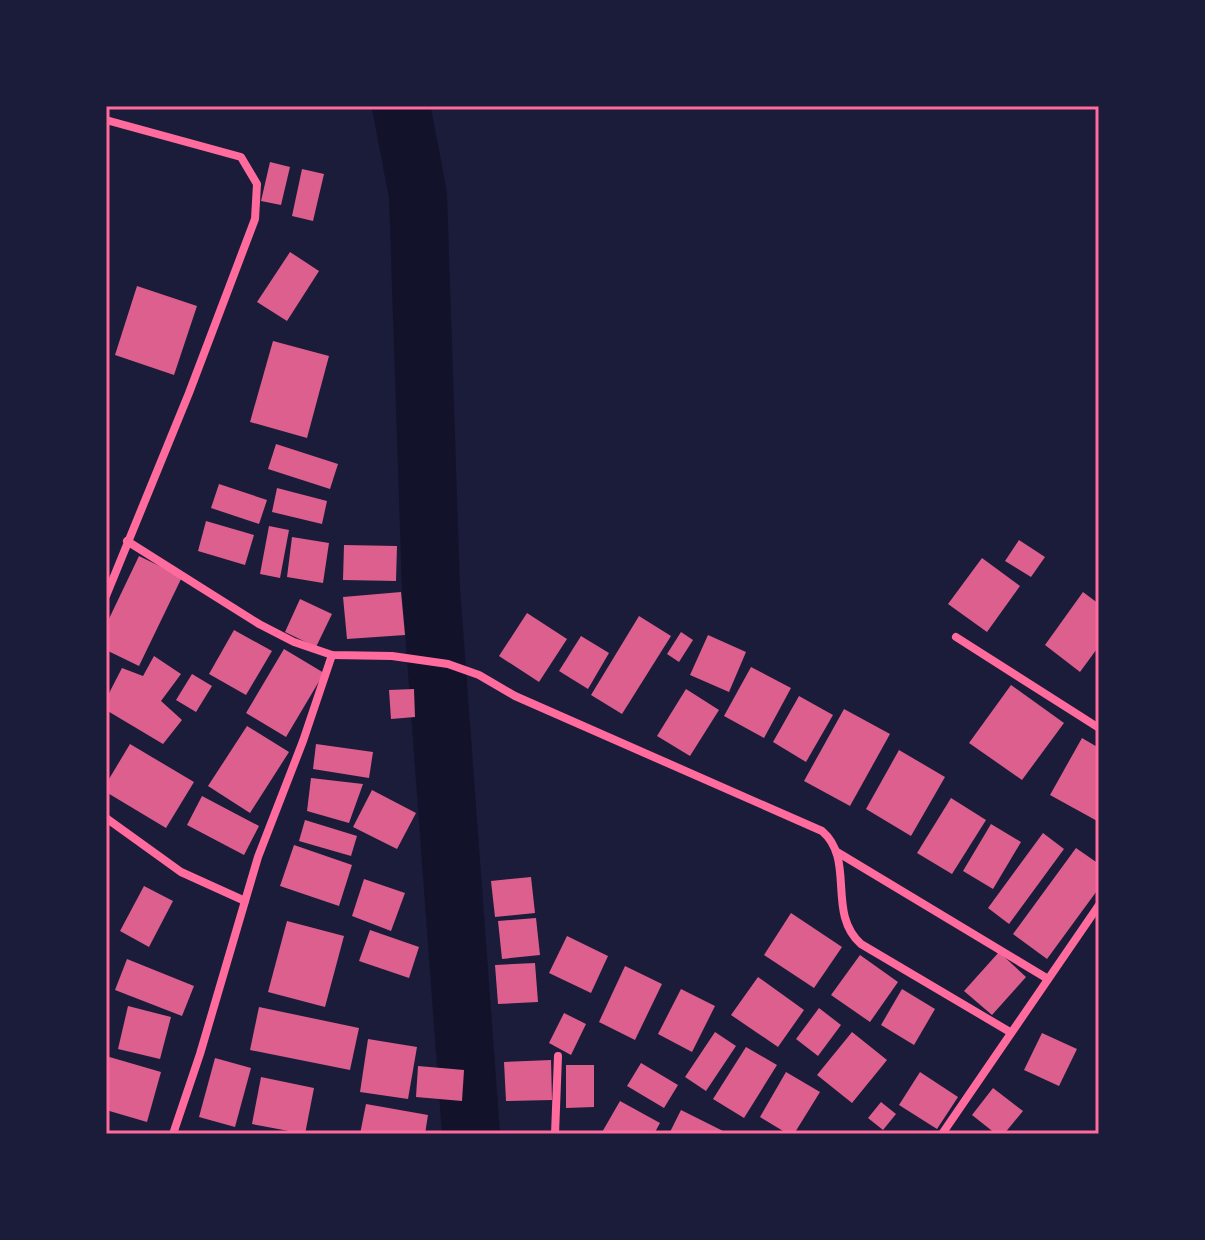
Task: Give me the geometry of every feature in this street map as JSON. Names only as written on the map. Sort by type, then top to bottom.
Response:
[{"type":"street","points":[[106,120],[241,157],[257,184],[255,219],[189,393],[106,596]]},
{"type":"street","points":[[127,541],[259,624],[294,642],[332,655],[422,659],[479,675],[515,696],[822,831],[832,839],[837,852],[844,918],[849,934],[1010,1032]]},
{"type":"street","points":[[956,637],[1099,728]]},
{"type":"street","points":[[173,1134],[258,857],[332,655]]},
{"type":"street","points":[[106,818],[181,872],[245,901]]},
{"type":"street","points":[[837,852],[1048,979]]},
{"type":"street","points":[[942,1134],[1099,905]]},
{"type":"street","points":[[555,1134],[558,1056]]},
{"type":"building","points":[[270,162],[290,167],[281,205],[261,201]]},
{"type":"building","points":[[302,169],[324,174],[313,221],[292,216]]},
{"type":"building","points":[[290,252],[319,271],[287,321],[257,302]]},
{"type":"building","points":[[137,286],[197,306],[174,375],[115,355]]},
{"type":"building","points":[[273,341],[329,356],[307,438],[250,422]]},
{"type":"building","points":[[276,444],[338,464],[330,489],[268,469]]},
{"type":"building","points":[[219,484],[267,500],[259,524],[211,508]]},
{"type":"building","points":[[277,488],[327,501],[322,524],[272,512]]},
{"type":"building","points":[[206,521],[254,535],[245,565],[198,551]]},
{"type":"building","points":[[269,526],[289,530],[280,578],[260,574]]},
{"type":"building","points":[[292,537],[329,543],[323,583],[287,577]]},
{"type":"building","points":[[1019,540],[1045,557],[1031,577],[1005,561]]},
{"type":"building","points":[[344,545],[397,546],[396,581],[343,580]]},
{"type":"building","points":[[139,556],[182,577],[139,666],[106,650],[106,625]]},
{"type":"building","points":[[982,558],[1020,586],[987,632],[948,604]]},
{"type":"building","points":[[401,592],[405,635],[347,639],[343,597]]},
{"type":"building","points":[[1083,592],[1099,604],[1099,646],[1080,672],[1045,645]]},
{"type":"building","points":[[300,599],[332,614],[316,647],[285,632]]},
{"type":"building","points":[[527,613],[567,639],[539,682],[499,656]]},
{"type":"building","points":[[639,616],[671,636],[622,714],[591,695]]},
{"type":"building","points":[[234,630],[272,651],[246,695],[209,674]]},
{"type":"building","points":[[681,632],[693,640],[679,662],[667,654]]},
{"type":"building","points":[[708,635],[746,652],[729,692],[690,675]]},
{"type":"building","points":[[581,636],[609,653],[588,689],[559,671]]},
{"type":"building","points":[[284,649],[324,673],[286,737],[246,713]]},
{"type":"building","points":[[154,656],[181,674],[161,701],[182,720],[163,744],[106,710],[106,699],[122,668],[143,676]]},
{"type":"building","points":[[751,667],[791,688],[764,738],[724,716]]},
{"type":"building","points":[[192,674],[212,686],[196,712],[176,700]]},
{"type":"building","points":[[1011,685],[1064,723],[1022,780],[969,743]]},
{"type":"building","points":[[414,689],[415,717],[391,719],[389,690]]},
{"type":"building","points":[[686,689],[719,710],[690,756],[657,736]]},
{"type":"building","points":[[799,696],[833,715],[806,762],[773,742]]},
{"type":"building","points":[[844,709],[890,734],[850,806],[804,781]]},
{"type":"building","points":[[247,726],[289,752],[250,813],[208,786]]},
{"type":"building","points":[[1082,738],[1099,748],[1099,822],[1050,795]]},
{"type":"building","points":[[130,744],[194,782],[166,828],[106,792],[106,784]]},
{"type":"building","points":[[316,744],[373,752],[369,778],[313,769]]},
{"type":"building","points":[[899,750],[945,777],[911,836],[866,809]]},
{"type":"building","points":[[311,778],[363,784],[349,823],[307,811]]},
{"type":"building","points":[[372,790],[416,813],[397,849],[353,827]]},
{"type":"building","points":[[202,796],[259,826],[244,855],[187,825]]},
{"type":"building","points":[[951,798],[986,820],[952,874],[917,853]]},
{"type":"building","points":[[305,820],[357,836],[351,856],[299,841]]},
{"type":"building","points":[[991,824],[1021,842],[993,889],[963,871]]},
{"type":"building","points":[[1043,833],[1064,849],[1009,924],[988,908]]},
{"type":"building","points":[[294,845],[352,865],[339,906],[280,886]]},
{"type":"building","points":[[1076,848],[1099,864],[1099,888],[1047,959],[1013,934]]},
{"type":"building","points":[[531,877],[535,913],[495,917],[491,881]]},
{"type":"building","points":[[364,879],[405,893],[391,931],[352,916]]},
{"type":"building","points":[[144,886],[173,901],[149,947],[120,931]]},
{"type":"building","points":[[791,913],[842,947],[814,988],[764,955]]},
{"type":"building","points":[[536,918],[540,955],[502,959],[498,921]]},
{"type":"building","points":[[287,921],[344,936],[325,1007],[268,992]]},
{"type":"building","points":[[370,930],[419,947],[409,978],[359,961]]},
{"type":"building","points":[[567,936],[608,956],[591,993],[549,973]]},
{"type":"building","points":[[999,952],[1026,977],[992,1015],[964,991]]},
{"type":"building","points":[[860,955],[898,982],[870,1022],[831,995]]},
{"type":"building","points":[[127,959],[194,986],[182,1016],[115,990]]},
{"type":"building","points":[[535,963],[538,1002],[498,1004],[495,965]]},
{"type":"building","points":[[625,966],[662,984],[635,1040],[599,1022]]},
{"type":"building","points":[[758,977],[804,1010],[778,1047],[731,1015]]},
{"type":"building","points":[[681,989],[715,1006],[692,1052],[658,1034]]},
{"type":"building","points":[[902,989],[935,1009],[914,1045],[881,1025]]},
{"type":"building","points":[[128,1006],[171,1017],[160,1059],[118,1049]]},
{"type":"building","points":[[259,1007],[359,1028],[350,1070],[250,1050]]},
{"type":"building","points":[[819,1008],[841,1025],[818,1056],[796,1039]]},
{"type":"building","points":[[564,1013],[586,1024],[571,1055],[549,1043]]},
{"type":"building","points":[[715,1032],[736,1046],[706,1091],[685,1077]]},
{"type":"building","points":[[852,1032],[887,1060],[852,1103],[817,1075]]},
{"type":"building","points":[[1042,1033],[1077,1049],[1059,1086],[1024,1070]]},
{"type":"building","points":[[368,1039],[417,1047],[408,1099],[360,1092]]},
{"type":"building","points":[[746,1047],[777,1065],[744,1118],[713,1099]]},
{"type":"building","points":[[106,1056],[161,1072],[147,1122],[106,1110]]},
{"type":"building","points":[[215,1058],[251,1068],[235,1127],[199,1117]]},
{"type":"building","points":[[551,1060],[552,1100],[506,1101],[504,1062]]},
{"type":"building","points":[[641,1063],[678,1085],[664,1108],[627,1086]]},
{"type":"building","points":[[566,1065],[594,1065],[594,1107],[566,1108]]},
{"type":"building","points":[[418,1066],[464,1070],[462,1101],[416,1097]]},
{"type":"building","points":[[786,1072],[820,1092],[794,1134],[788,1134],[760,1117]]},
{"type":"building","points":[[920,1072],[958,1097],[937,1129],[899,1105]]},
{"type":"building","points":[[261,1077],[314,1088],[305,1134],[252,1124]]},
{"type":"building","points":[[993,1088],[1023,1111],[1004,1134],[996,1134],[972,1115]]},
{"type":"building","points":[[620,1101],[660,1123],[654,1134],[601,1134]]},
{"type":"building","points":[[881,1102],[896,1114],[883,1130],[868,1118]]},
{"type":"building","points":[[366,1104],[428,1115],[425,1134],[360,1134]]},
{"type":"building","points":[[681,1110],[729,1134],[669,1134]]},
{"type":"waterway","points":[[401,106],[418,195],[431,589],[471,1134]]}]
